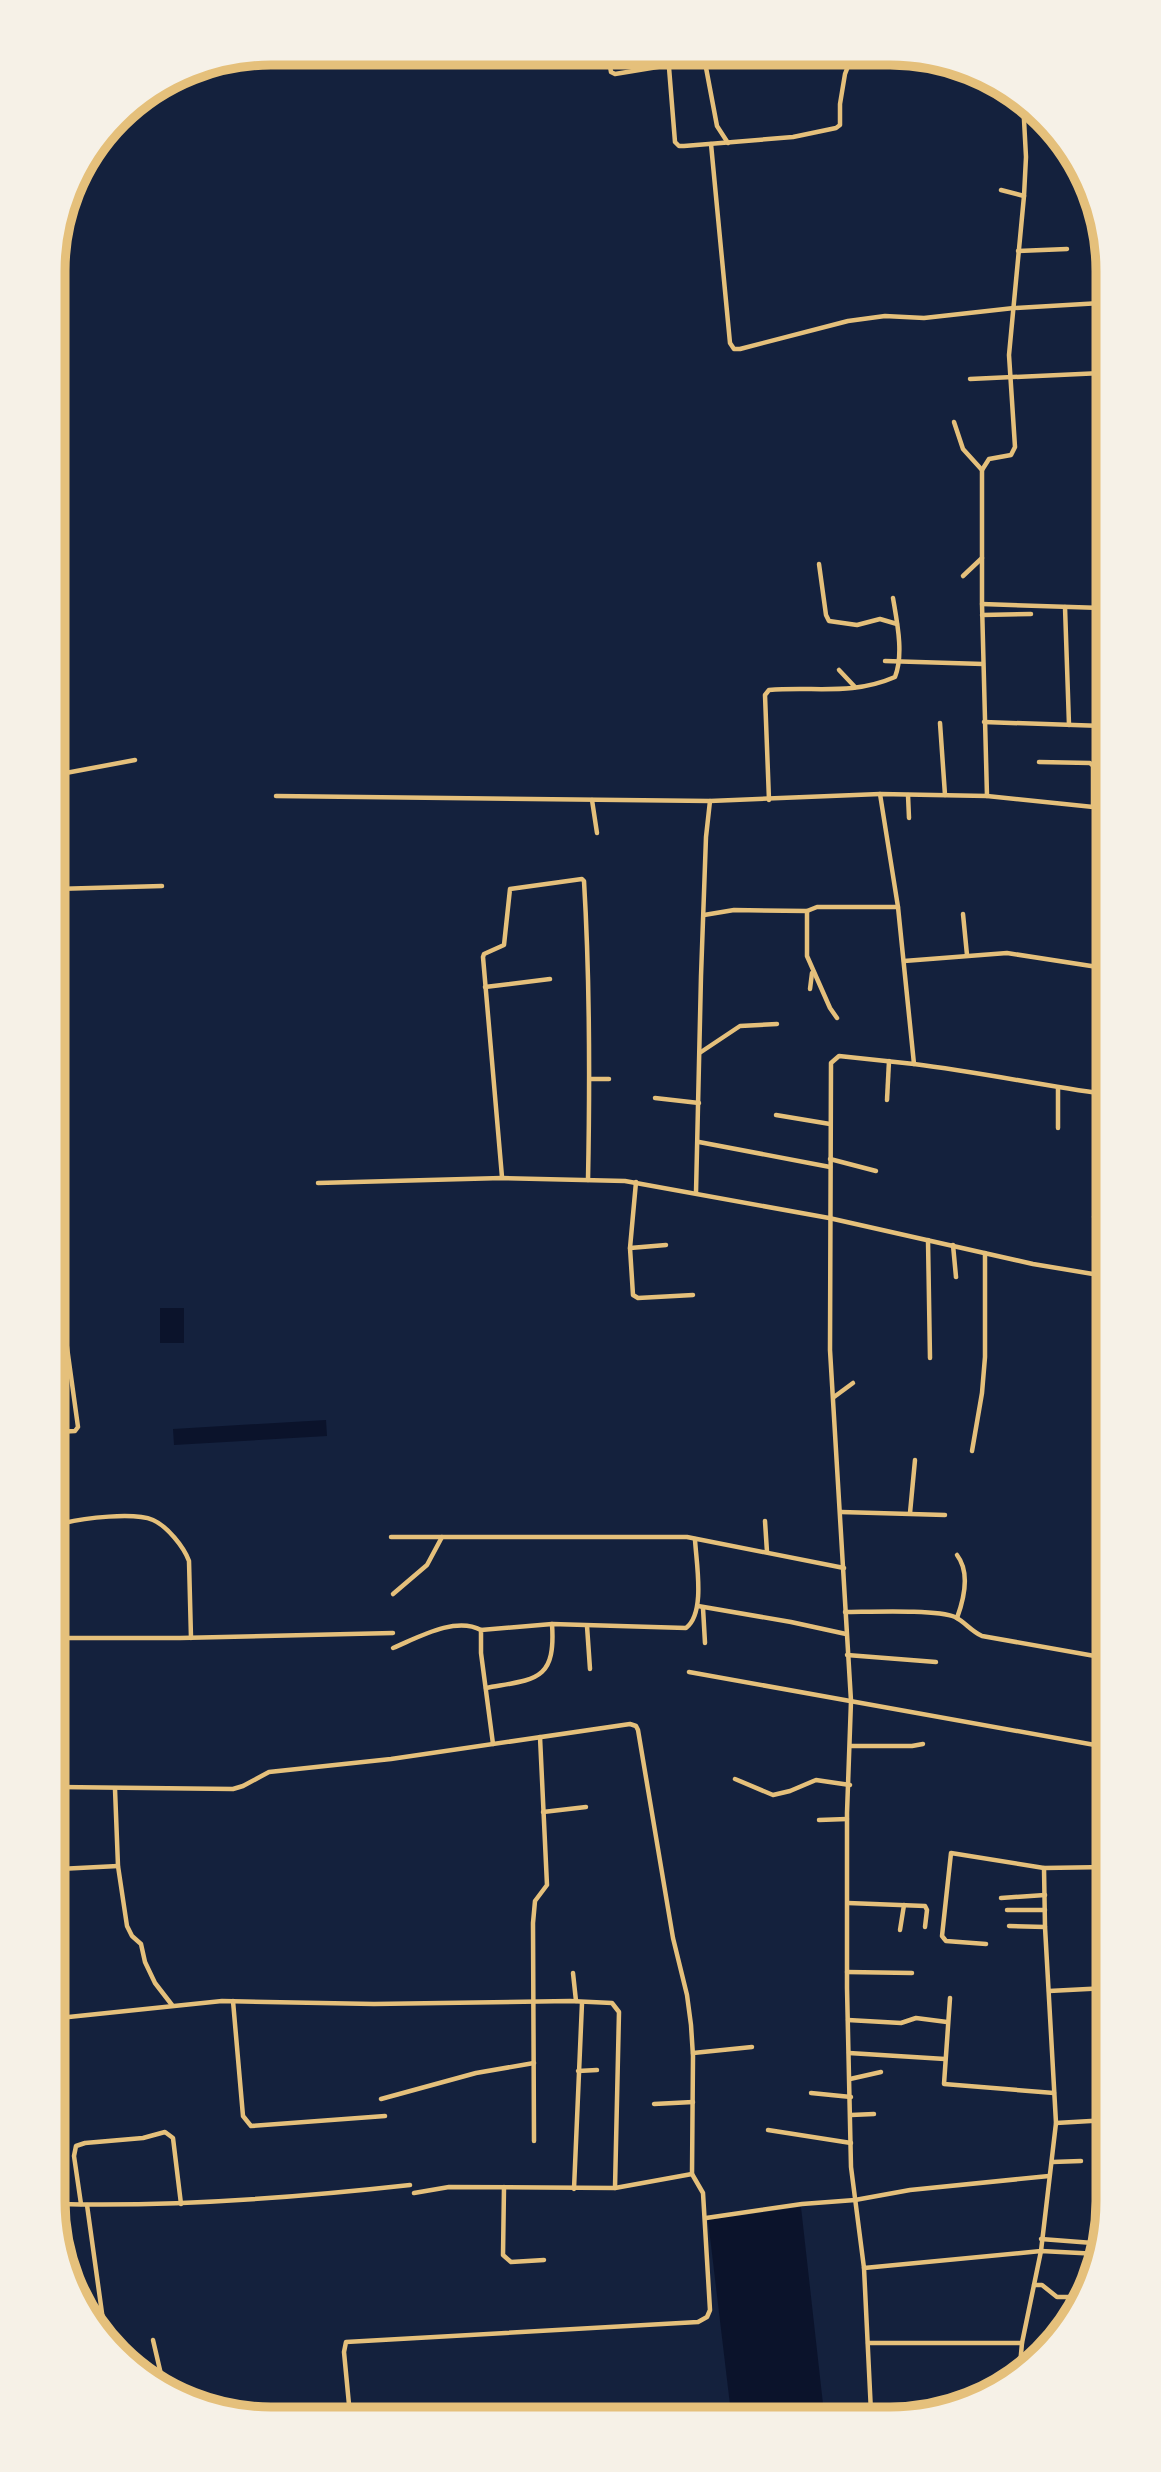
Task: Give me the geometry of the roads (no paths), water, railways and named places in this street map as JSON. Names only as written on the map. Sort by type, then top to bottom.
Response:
[{"type":"street","points":[[608,65],[615,74],[664,65]]},
{"type":"street","points":[[670,65],[675,142],[679,146],[793,137],[836,128],[840,125],[840,104],[848,65]]},
{"type":"street","points":[[706,65],[716,126],[728,143]]},
{"type":"street","points":[[987,796],[982,615],[982,470],[989,459],[1014,452],[1009,355],[1024,196],[1026,157],[1024,114]]},
{"type":"street","points":[[711,144],[730,344],[734,349],[848,321],[885,316],[924,318],[1014,307],[1096,303]]},
{"type":"street","points":[[1001,190],[1024,196]]},
{"type":"street","points":[[1018,251],[1067,249]]},
{"type":"street","points":[[970,379],[1096,373]]},
{"type":"street","points":[[954,422],[963,449],[982,470]]},
{"type":"street","points":[[963,576],[982,558]]},
{"type":"street","points":[[819,564],[826,615],[830,621],[857,625],[880,619],[897,624]]},
{"type":"street","points":[[769,800],[765,695],[769,690],[836,691],[881,683],[895,677],[899,661],[893,598]]},
{"type":"street","points":[[982,604],[1096,608]]},
{"type":"street","points":[[1065,607],[1069,725]]},
{"type":"street","points":[[982,615],[1031,614]]},
{"type":"street","points":[[885,661],[983,664]]},
{"type":"street","points":[[839,670],[855,688]]},
{"type":"street","points":[[984,722],[1096,726]]},
{"type":"street","points":[[940,723],[945,796]]},
{"type":"street","points":[[65,773],[135,760]]},
{"type":"street","points":[[1039,762],[1090,762],[1093,765],[1093,807]]},
{"type":"street","points":[[880,794],[898,907],[914,1064]]},
{"type":"street","points":[[276,796],[710,801],[880,794],[987,796],[1096,807]]},
{"type":"street","points":[[908,795],[909,818]]},
{"type":"street","points":[[592,800],[597,833]]},
{"type":"street","points":[[696,1193],[706,837],[710,801]]},
{"type":"street","points":[[502,1178],[482,957],[504,945],[509,890],[583,880],[588,944],[588,1180]]},
{"type":"street","points":[[65,889],[162,886]]},
{"type":"street","points":[[704,915],[727,910],[807,911],[817,907],[898,907]]},
{"type":"street","points":[[807,911],[807,956],[837,1018]]},
{"type":"street","points":[[963,914],[967,955]]},
{"type":"street","points":[[904,961],[1007,953],[1096,967]]},
{"type":"street","points":[[810,989],[812,970]]},
{"type":"street","points":[[485,988],[550,979]]},
{"type":"street","points":[[700,1052],[740,1026],[777,1024]]},
{"type":"street","points":[[871,2407],[864,2268],[851,2143],[847,1972],[851,1701],[830,1350],[831,1063],[839,1056],[889,1061],[978,1072],[1026,1083],[1096,1093]]},
{"type":"street","points":[[887,1100],[889,1061]]},
{"type":"street","points":[[590,1079],[609,1079]]},
{"type":"street","points":[[1058,1088],[1058,1128]]},
{"type":"street","points":[[656,1098],[699,1103]]},
{"type":"street","points":[[776,1115],[830,1124]]},
{"type":"street","points":[[699,1142],[830,1167]]},
{"type":"street","points":[[830,1159],[876,1171]]},
{"type":"street","points":[[317,1183],[502,1178],[636,1182],[829,1218],[1033,1264],[1096,1274]]},
{"type":"street","points":[[636,1182],[630,1248],[633,1295],[638,1298],[694,1295]]},
{"type":"street","points":[[928,1240],[930,1358]]},
{"type":"street","points":[[630,1248],[666,1245]]},
{"type":"street","points":[[953,1245],[956,1276]]},
{"type":"street","points":[[972,1451],[985,1357],[985,1252]]},
{"type":"street","points":[[65,1333],[78,1427],[75,1431],[65,1432]]},
{"type":"street","points":[[833,1397],[853,1384]]},
{"type":"street","points":[[910,1513],[915,1460]]},
{"type":"street","points":[[841,1512],[944,1515]]},
{"type":"street","points":[[65,1523],[110,1517],[142,1517],[158,1523],[186,1552],[189,1561],[191,1638]]},
{"type":"street","points":[[765,1521],[768,1552]]},
{"type":"street","points":[[391,1537],[658,1536],[695,1539],[844,1568]]},
{"type":"street","points":[[393,1594],[427,1565],[442,1537]]},
{"type":"street","points":[[695,1539],[705,1643]]},
{"type":"street","points":[[957,1555],[964,1570],[957,1618]]},
{"type":"street","points":[[393,1648],[442,1629],[464,1626],[481,1630],[552,1624],[686,1628],[701,1607]]},
{"type":"street","points":[[701,1607],[846,1634]]},
{"type":"street","points":[[845,1612],[941,1614],[957,1618],[972,1632],[982,1636],[1096,1656]]},
{"type":"street","points":[[486,1688],[530,1679],[549,1666],[552,1656],[552,1624]]},
{"type":"street","points":[[587,1626],[590,1669]]},
{"type":"street","points":[[481,1630],[481,1653],[493,1744]]},
{"type":"street","points":[[65,1638],[393,1633]]},
{"type":"street","points":[[848,1655],[936,1662]]},
{"type":"street","points":[[689,1672],[1096,1745]]},
{"type":"street","points":[[65,1787],[233,1789],[269,1772],[391,1759],[630,1724],[638,1730],[673,1938],[687,1995],[693,2053],[692,2174],[703,2193],[710,2310],[707,2317],[698,2322],[346,2342],[344,2352],[349,2407]]},
{"type":"street","points":[[534,2141],[533,1923],[535,1901],[547,1885],[540,1737]]},
{"type":"street","points":[[851,1746],[923,1744]]},
{"type":"street","points":[[735,1779],[773,1795],[790,1791],[812,1780],[850,1785]]},
{"type":"street","points":[[115,1789],[118,1866],[128,1932],[141,1944],[148,1970],[173,2006]]},
{"type":"street","points":[[544,1812],[586,1807]]},
{"type":"street","points":[[819,1819],[848,1819]]},
{"type":"street","points":[[986,1944],[946,1941],[942,1936],[951,1853],[1044,1868],[1096,1867]]},
{"type":"street","points":[[65,1869],[118,1866]]},
{"type":"street","points":[[1020,2361],[1041,2251],[1056,2123],[1044,1868]]},
{"type":"street","points":[[1002,1898],[1045,1895]]},
{"type":"street","points":[[848,1903],[925,1906],[925,1927]]},
{"type":"street","points":[[900,1930],[904,1905]]},
{"type":"street","points":[[1007,1910],[1045,1910]]},
{"type":"street","points":[[1009,1926],[1045,1927]]},
{"type":"street","points":[[847,1972],[912,1973]]},
{"type":"street","points":[[573,1973],[579,2002],[574,2189]]},
{"type":"street","points":[[1049,1991],[1096,1989]]},
{"type":"street","points":[[950,1998],[943,2079],[946,2085],[1054,2093]]},
{"type":"street","points":[[233,2001],[243,2116],[251,2126],[385,2116]]},
{"type":"street","points":[[65,2017],[233,2001],[374,2004],[534,2001],[612,2003],[620,2012],[615,2188]]},
{"type":"street","points":[[848,2020],[901,2023],[916,2018],[947,2021]]},
{"type":"street","points":[[693,2053],[752,2047]]},
{"type":"street","points":[[849,2053],[945,2059]]},
{"type":"street","points":[[381,2099],[476,2073],[534,2063]]},
{"type":"street","points":[[578,2071],[597,2070]]},
{"type":"street","points":[[850,2079],[881,2073]]},
{"type":"street","points":[[811,2093],[851,2097]]},
{"type":"street","points":[[654,2105],[693,2102]]},
{"type":"street","points":[[851,2115],[874,2114]]},
{"type":"street","points":[[1056,2123],[1096,2121]]},
{"type":"street","points":[[768,2130],[851,2143]]},
{"type":"street","points":[[80,2204],[74,2156],[76,2146],[144,2138],[165,2132],[173,2138],[181,2204]]},
{"type":"street","points":[[1052,2162],[1081,2161]]},
{"type":"street","points":[[414,2193],[449,2188],[615,2188],[692,2174]]},
{"type":"street","points":[[706,2218],[802,2204],[855,2200],[910,2190],[1049,2175]]},
{"type":"street","points":[[65,2204],[181,2204],[321,2195],[410,2185]]},
{"type":"street","points":[[504,2187],[503,2255],[511,2262],[544,2260]]},
{"type":"street","points":[[87,2205],[103,2321]]},
{"type":"street","points":[[1041,2239],[1091,2244]]},
{"type":"street","points":[[864,2268],[1041,2251],[1089,2253]]},
{"type":"street","points":[[1034,2285],[1042,2285],[1057,2297],[1072,2297]]},
{"type":"street","points":[[153,2340],[161,2375]]},
{"type":"street","points":[[868,2343],[1022,2343]]},
{"type":"water","points":[[160,1308],[184,1308],[184,1343],[160,1343]]},
{"type":"water","points":[[326,1420],[327,1436],[174,1445],[173,1429]]},
{"type":"water","points":[[801,2207],[823,2407],[730,2407],[708,2220]]}]
